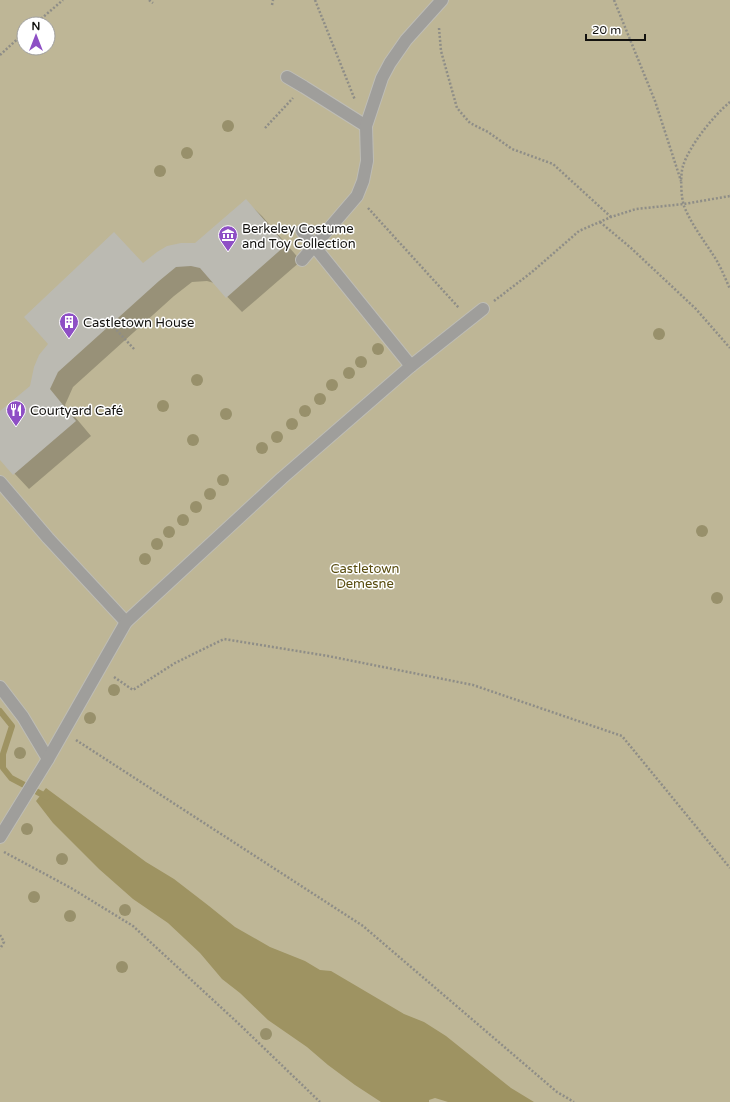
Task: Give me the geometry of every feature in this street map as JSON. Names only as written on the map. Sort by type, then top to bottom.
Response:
[{"type":"street","points":[[302,260],[315,247],[357,196],[363,181],[367,161],[366,126],[382,78],[390,63],[406,40],[440,3]]},
{"type":"street","points":[[287,77],[366,126]]},
{"type":"street","points":[[302,231],[411,366]]},
{"type":"street","points":[[0,836],[64,732],[126,622],[253,504],[411,366],[483,309]]},
{"type":"street","points":[[2,488],[126,622]]},
{"type":"street","points":[[0,687],[23,717],[48,759]]},
{"type":"path","points":[[44,16],[63,0]]},
{"type":"path","points":[[149,0],[153,3]]},
{"type":"path","points":[[272,5],[273,0]]},
{"type":"path","points":[[315,0],[366,126]]},
{"type":"path","points":[[614,0],[655,101],[682,183]]},
{"type":"path","points":[[440,3],[441,51],[457,108],[470,123],[488,132],[512,149],[553,164],[611,217]]},
{"type":"path","points":[[0,55],[16,41]]},
{"type":"path","points":[[265,128],[304,87]]},
{"type":"path","points":[[730,102],[710,122],[694,145],[683,167],[682,183],[684,204],[694,226],[717,262],[730,289]]},
{"type":"path","points":[[357,196],[470,319]]},
{"type":"path","points":[[483,309],[532,272],[580,231],[611,217],[636,209],[684,204],[730,196]]},
{"type":"path","points":[[600,222],[631,248],[696,309],[730,348]]},
{"type":"path","points":[[111,324],[135,350]]},
{"type":"path","points":[[101,667],[133,690],[175,663],[224,639],[328,656],[473,685],[622,736],[730,868]]},
{"type":"path","points":[[64,732],[363,926],[557,1092],[574,1102]]},
{"type":"path","points":[[0,850],[71,888],[133,926],[239,1024],[320,1102]]},
{"type":"path","points":[[0,935],[4,942],[0,949]]},
{"type":"green space","name":"Castletown Demesne","points":[[0,0],[730,0],[730,1102],[0,1102]]},
{"type":"shaded area","points":[[46,788],[146,862],[174,879],[235,927],[270,947],[305,961],[320,970],[331,971],[404,1014],[424,1022],[446,1036],[511,1088],[534,1102],[448,1102],[435,1098],[429,1100],[429,1102],[381,1102],[355,1085],[307,1047],[268,1020],[240,993],[222,979],[200,953],[168,923],[133,899],[99,869],[53,823],[36,801]]},
{"type":"building","name":"Castletown House","points":[[246,199],[286,245],[226,298],[200,268],[191,266],[176,267],[159,281],[58,372],[50,389],[76,421],[13,475],[0,460],[0,411],[30,386],[34,367],[39,355],[48,344],[24,317],[114,232],[143,263],[167,246],[181,243],[195,243]]},
{"type":"waterway","points":[[0,711],[12,726],[3,754],[3,768],[11,778],[47,797]]},
{"type":"place","name":"Berkeley Costume and Toy Collection","points":[[228,252]]},
{"type":"place","name":"Castletown House","points":[[69,339]]},
{"type":"place","name":"Courtyard Café","points":[[16,427]]}]
